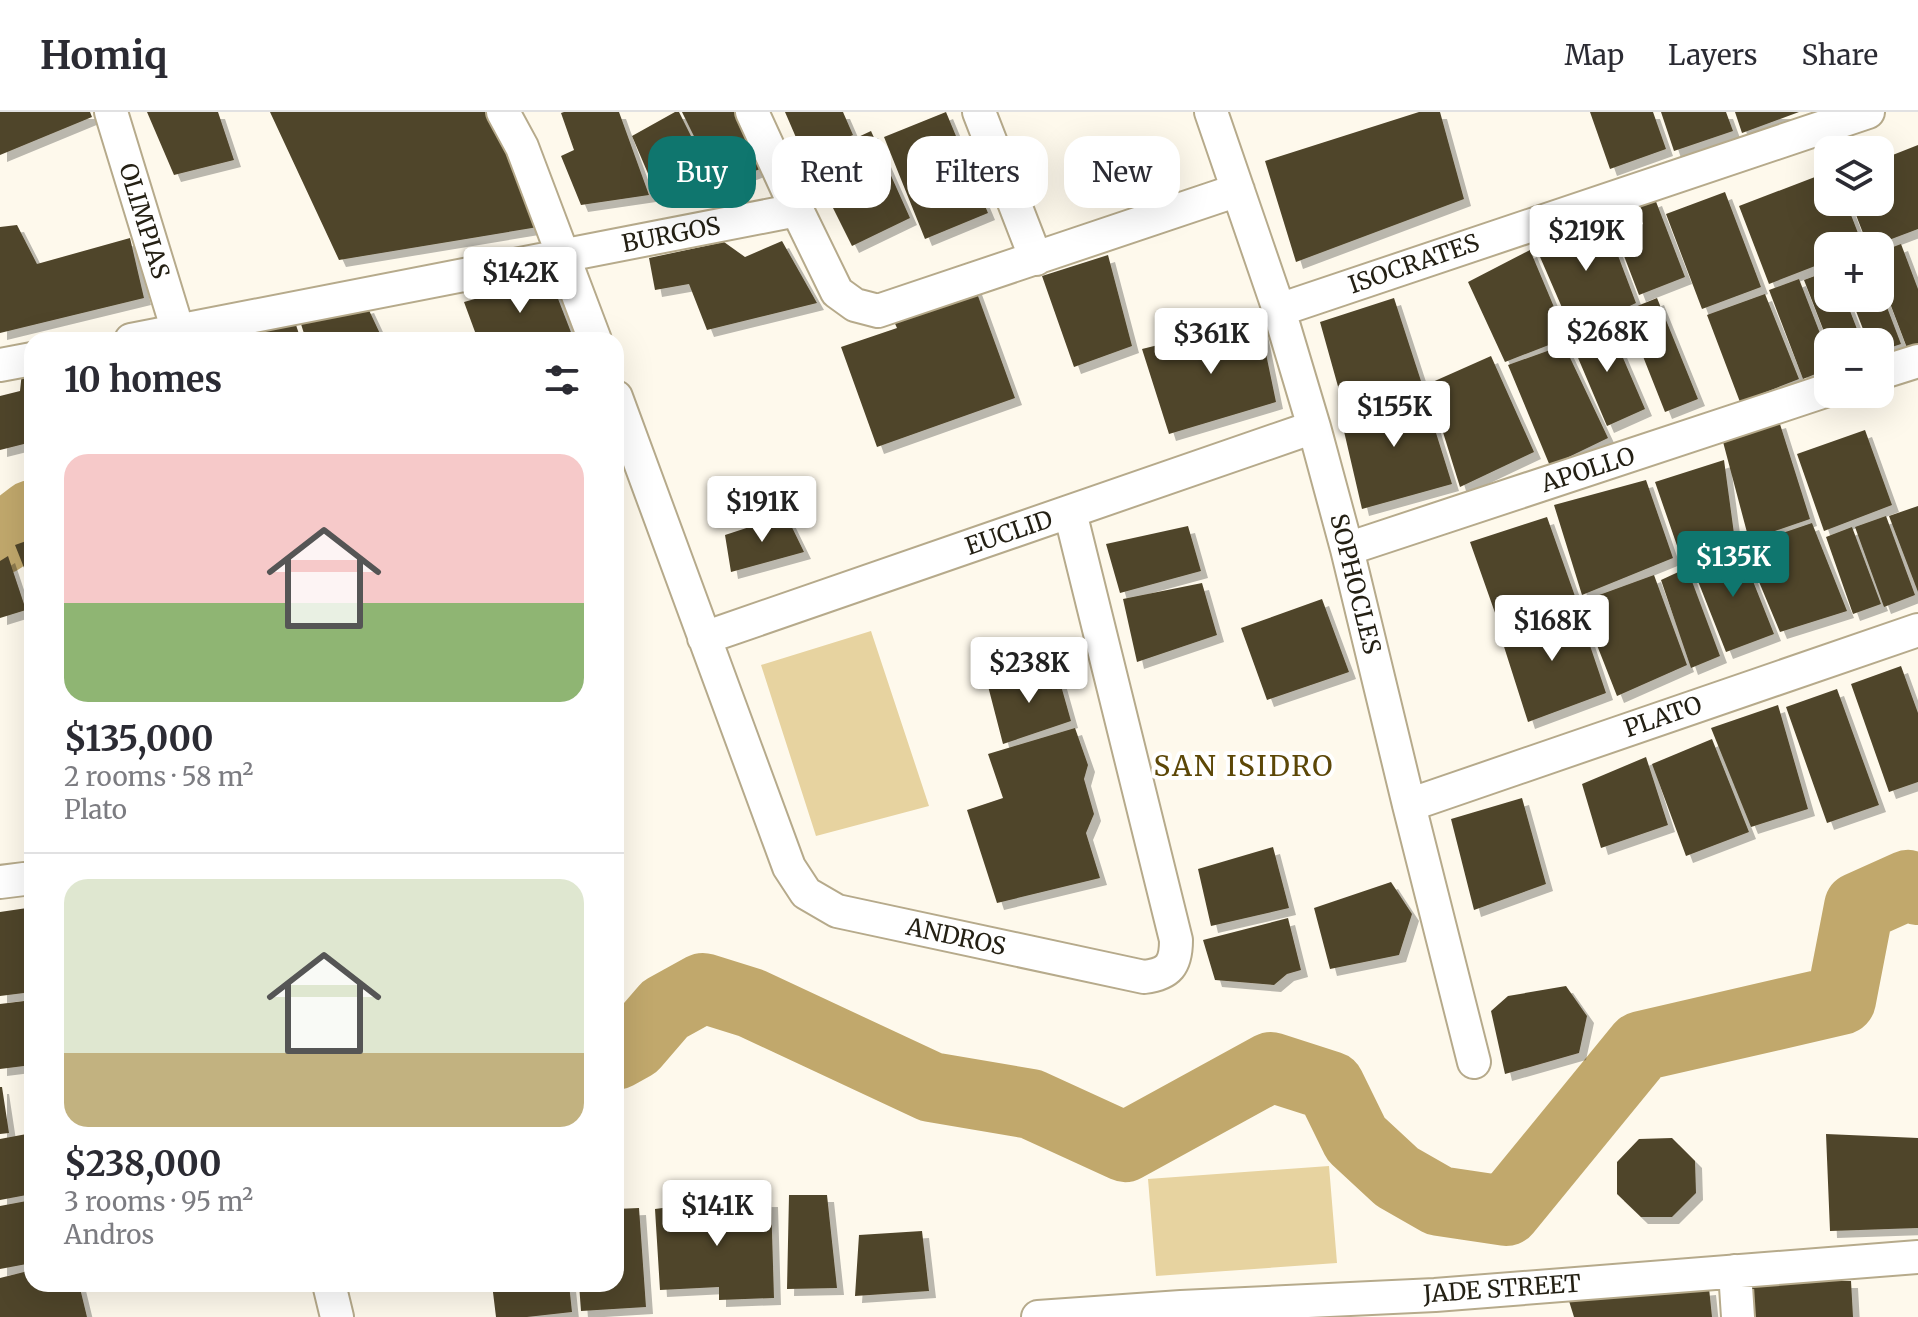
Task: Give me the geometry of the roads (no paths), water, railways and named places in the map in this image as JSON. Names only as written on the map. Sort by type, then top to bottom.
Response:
[{"type":"street","name":"OLIMPIAS","points":[[111,112],[178,331]]},
{"type":"street","points":[[503,112],[522,147],[592,332]]},
{"type":"street","points":[[752,112],[837,292],[855,305],[878,311],[1238,190]]},
{"type":"street","points":[[979,112],[1036,259]]},
{"type":"street","name":"SOPHOCLES","points":[[1211,112],[1279,310],[1314,427],[1474,1062]]},
{"type":"street","name":"ISOCRATES","points":[[1279,310],[1868,112]]},
{"type":"street","name":"BURGOS","points":[[173,332],[797,210]]},
{"type":"street","points":[[0,365],[24,360]]},
{"type":"street","points":[[1894,369],[1918,361]]},
{"type":"street","name":"APOLLO","points":[[1347,549],[1814,395]]},
{"type":"street","name":"ANDROS","points":[[624,419],[789,867],[806,893],[837,911],[1144,977],[1156,975],[1170,968],[1176,955],[1176,940],[1070,512]]},
{"type":"street","name":"EUCLID","points":[[704,638],[1314,427]]},
{"type":"street","name":"PLATO","points":[[1409,805],[1918,630]]},
{"type":"street","name":"JADE STREET","points":[[1038,1317],[1437,1306],[1735,1271],[1918,1257]]},
{"type":"street","points":[[1735,1271],[1738,1317]]},
{"type":"street","points":[[331,1292],[337,1317]]},
{"type":"waterway","points":[[0,540],[24,521]]},
{"type":"waterway","points":[[624,1051],[634,1045],[665,1009],[703,988],[751,1003],[931,1087],[1031,1104],[1125,1147],[1271,1067],[1330,1086],[1356,1139],[1397,1177],[1439,1201],[1506,1211],[1641,1046],[1841,1000],[1859,907],[1908,885],[1918,890]]},
{"type":"district","name":"SAN ISIDRO","points":[[1244,766]]}]
